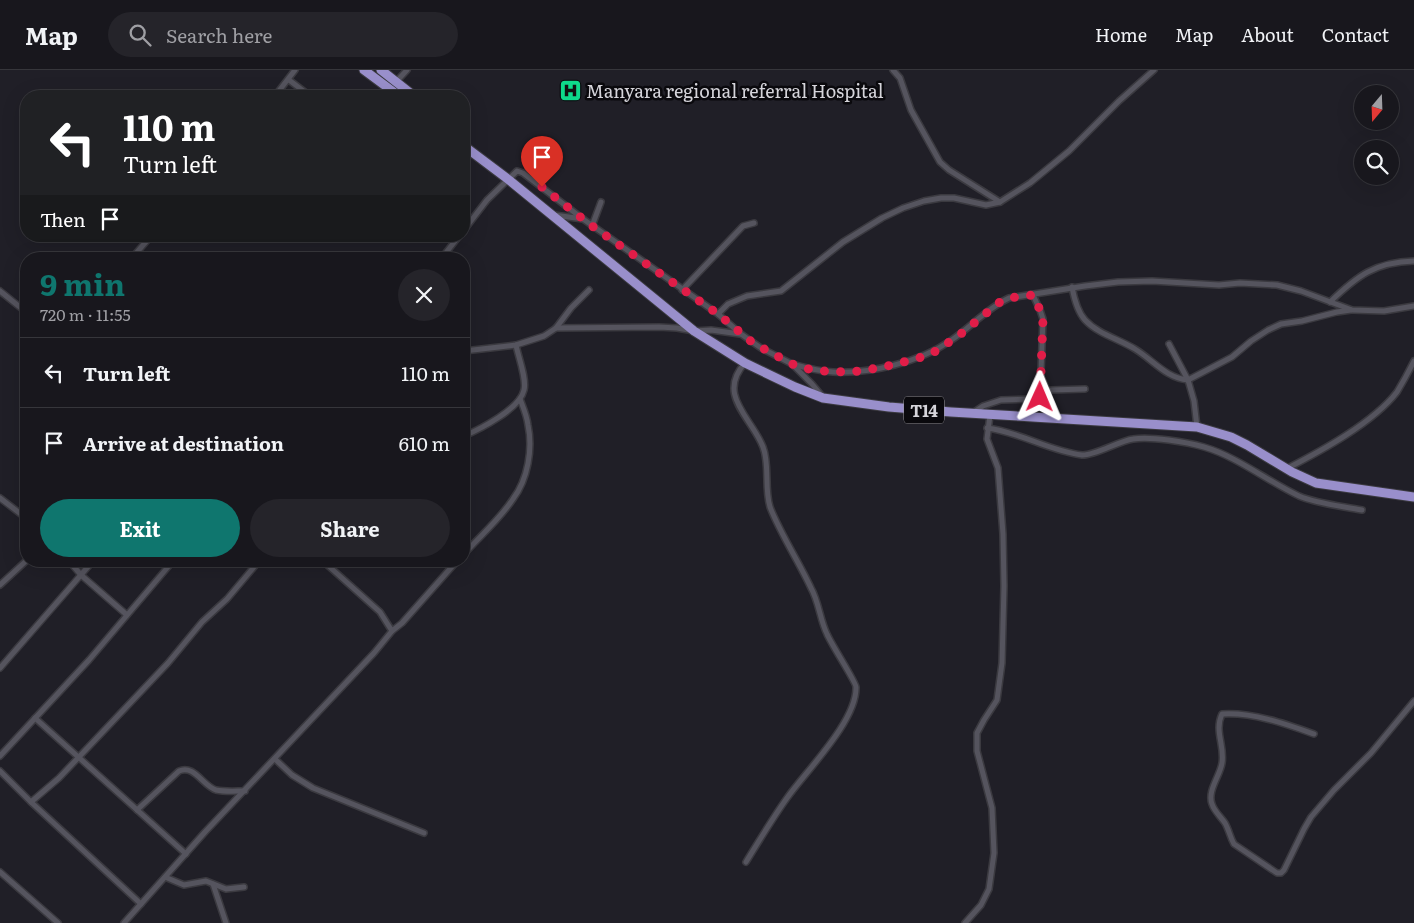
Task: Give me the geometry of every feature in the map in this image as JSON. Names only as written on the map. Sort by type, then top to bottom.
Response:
[{"type":"highway","points":[[364,70],[403,90]]},
{"type":"highway","points":[[381,70],[396,90]]},
{"type":"highway","name":"T14","points":[[470,145],[494,169]]},
{"type":"highway","name":"T14","points":[[470,151],[509,180],[694,331],[744,363],[795,388],[823,398],[889,406],[972,414],[1197,427],[1231,437],[1302,478],[1316,483],[1414,497]]},
{"type":"street","points":[[280,90],[295,70]]},
{"type":"street","points":[[393,85],[407,70]]},
{"type":"street","points":[[893,70],[900,78],[911,110],[940,162],[949,170],[1000,202]]},
{"type":"street","points":[[718,314],[728,304],[747,296],[781,291],[843,242],[882,218],[903,208],[941,198],[954,198],[986,205],[1000,202],[1030,183],[1069,151],[1119,101],[1154,70]]},
{"type":"street","points":[[288,80],[302,90]]},
{"type":"street","points":[[471,220],[487,200],[517,171],[523,173],[592,226],[718,314],[761,348],[792,364],[812,370],[835,372],[874,369],[909,361],[938,350],[1000,302],[1009,298],[1118,282],[1152,281],[1219,285],[1277,285],[1301,291],[1352,310]]},
{"type":"street","points":[[592,226],[601,202]]},
{"type":"street","points":[[551,214],[583,218]]},
{"type":"street","points":[[682,290],[743,226],[754,223]]},
{"type":"street","points":[[137,252],[146,242]]},
{"type":"street","points":[[1330,302],[1350,283],[1372,269],[1398,261],[1414,261]]},
{"type":"street","points":[[1072,288],[1080,313],[1092,327],[1134,348],[1169,374],[1188,380],[1232,357],[1251,341],[1281,324],[1337,312],[1352,310],[1384,311],[1414,306]]},
{"type":"street","points":[[470,350],[516,345],[544,336],[556,328],[571,308],[589,290]]},
{"type":"street","points":[[0,291],[20,307]]},
{"type":"street","points":[[1033,295],[1043,319],[1040,397]]},
{"type":"street","points":[[556,328],[659,327],[741,334]]},
{"type":"street","points":[[1169,344],[1188,380],[1194,401],[1197,427]]},
{"type":"street","points":[[470,433],[492,421],[513,406],[525,390],[516,345]]},
{"type":"street","points":[[1286,469],[1332,445],[1378,411],[1397,392],[1414,361]]},
{"type":"street","points":[[744,363],[734,380],[734,395],[739,408],[763,447],[766,458],[766,488],[770,506],[812,589],[827,634],[856,687],[854,699],[840,729],[788,796],[746,862]]},
{"type":"street","points":[[792,364],[823,398]]},
{"type":"street","points":[[972,414],[983,406],[1001,400],[1033,399],[1054,389],[1085,389]]},
{"type":"street","points":[[470,547],[513,500],[522,482],[530,447],[530,437],[528,422],[520,399]]},
{"type":"street","points":[[965,923],[981,906],[989,889],[994,853],[992,808],[977,751],[977,733],[997,700],[1002,663],[1003,534],[998,468],[987,439],[990,415]]},
{"type":"street","points":[[987,428],[1004,430],[1053,449],[1084,455],[1132,439],[1151,438],[1204,446],[1225,455],[1300,496],[1362,510]]},
{"type":"street","points":[[0,498],[20,513]]},
{"type":"street","points":[[0,585],[20,567]]},
{"type":"street","points":[[74,567],[127,616]]},
{"type":"street","points":[[0,668],[88,567]]},
{"type":"street","points":[[0,756],[127,616],[168,567]]},
{"type":"street","points":[[31,802],[59,778],[168,663],[202,622],[227,599],[254,567]]},
{"type":"street","points":[[330,567],[380,612],[392,631]]},
{"type":"street","points":[[124,923],[452,567]]},
{"type":"street","points":[[1314,734],[1274,721],[1238,714],[1222,714],[1219,720],[1218,728],[1222,762],[1211,796],[1212,806],[1226,825],[1234,844],[1277,873],[1281,873],[1284,870],[1311,818],[1334,790],[1371,753],[1414,701]]},
{"type":"street","points":[[35,718],[186,854]]},
{"type":"street","points":[[275,759],[292,775],[313,788],[424,833]]},
{"type":"street","points":[[137,810],[182,769],[192,772],[217,790],[245,791]]},
{"type":"street","points":[[0,772],[141,904]]},
{"type":"street","points":[[0,872],[58,923]]},
{"type":"street","points":[[165,877],[184,885],[206,882],[232,890],[244,888]]},
{"type":"street","points":[[213,884],[226,923]]},
{"type":"place","name":"Manyara regional referral Hospital","points":[[570,90]]},
{"type":"route","points":[[542,187],[592,226],[718,314],[753,343],[792,364],[812,370],[835,372],[862,371],[926,356],[962,333],[1000,302],[1009,298],[1033,295],[1043,319],[1040,397]]}]
